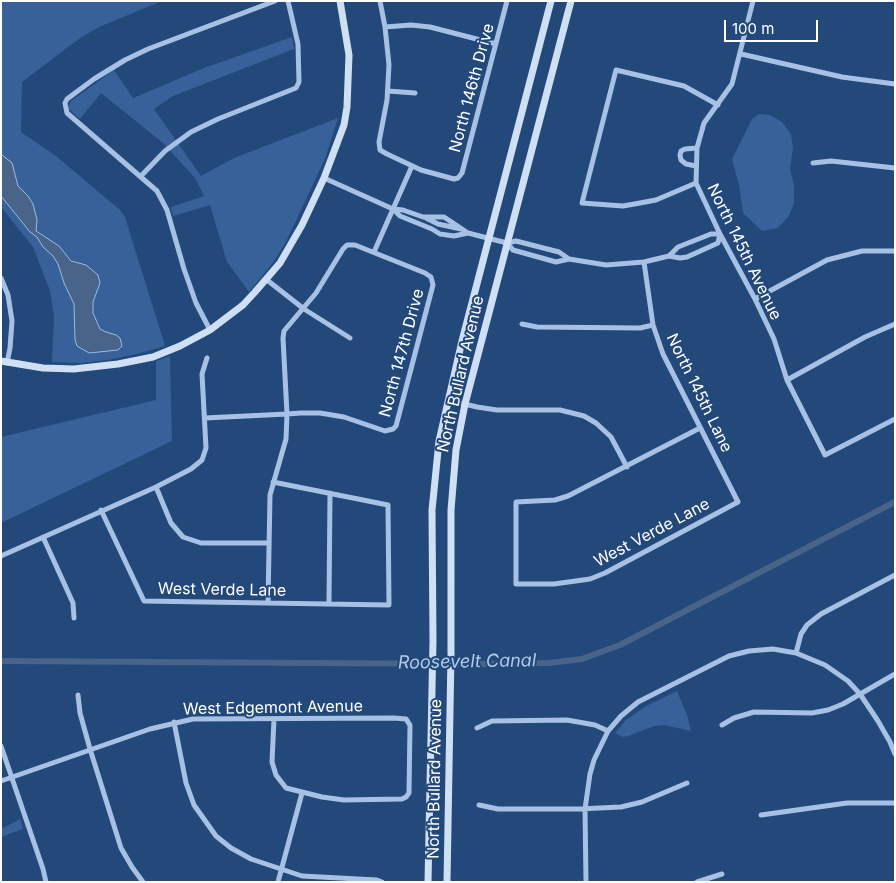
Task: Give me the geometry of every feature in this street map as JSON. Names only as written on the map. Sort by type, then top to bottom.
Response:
[{"type":"main road","points":[[4,362],[58,369],[90,368],[118,364],[159,354],[180,346],[210,330],[243,305],[266,280],[291,246],[324,178],[344,125],[347,107],[348,55],[340,1]]},
{"type":"main road","name":"North Bullard Avenue","points":[[428,882],[434,488],[439,441],[489,238],[551,1]]},
{"type":"main road","name":"North Bullard Avenue","points":[[447,882],[452,485],[456,450],[465,404],[570,1]]},
{"type":"street","points":[[210,330],[186,278],[167,210],[157,190],[67,113],[65,107],[67,99],[125,60],[148,49],[275,1]]},
{"type":"street","points":[[141,176],[160,155],[191,132],[218,118],[296,88],[299,82],[298,51],[288,1]]},
{"type":"street","points":[[268,603],[270,496],[286,439],[287,414],[283,334],[327,277],[344,247],[355,245],[374,252],[412,166],[380,150],[379,142],[388,91],[388,57],[380,1]]},
{"type":"street","name":"North 146th Drive","points":[[412,166],[447,178],[456,179],[462,173],[507,1]]},
{"type":"street","name":"North 145th Avenue","points":[[754,1],[732,84],[704,123],[696,148],[696,183],[774,339],[786,380],[825,455],[895,418]]},
{"type":"street","points":[[385,26],[430,27],[496,44]]},
{"type":"street","points":[[741,54],[842,77],[895,84]]},
{"type":"street","points":[[696,183],[656,200],[623,206],[582,203],[616,70],[684,86],[718,105]]},
{"type":"street","points":[[388,91],[415,93]]},
{"type":"street","points":[[696,148],[685,148],[680,155],[686,164],[696,166]]},
{"type":"street","points":[[813,163],[831,160],[895,168]]},
{"type":"street","points":[[324,178],[393,209],[403,210],[423,217],[444,217],[468,233],[507,243],[516,241],[559,252],[569,259]]},
{"type":"street","points":[[393,209],[400,216],[440,234],[454,236],[468,233]]},
{"type":"street","points":[[507,243],[513,250],[556,262],[569,259],[606,265],[644,262],[669,256],[687,257],[718,243],[720,234],[711,234],[678,247],[669,256]]},
{"type":"street","points":[[755,299],[827,260],[862,251],[895,251]]},
{"type":"street","name":"North 147th Drive","points":[[287,414],[315,412],[332,414],[389,431],[396,426],[433,285],[431,277],[425,273],[374,252]]},
{"type":"street","name":"North 145th Lane","points":[[644,262],[653,325],[663,354],[738,502]]},
{"type":"street","points":[[1,278],[8,295],[12,321],[11,340],[4,362]]},
{"type":"street","points":[[266,280],[304,309],[350,338]]},
{"type":"street","points":[[522,324],[537,327],[640,328],[653,325]]},
{"type":"street","points":[[786,380],[865,337],[895,324]]},
{"type":"street","points":[[1,556],[156,487],[191,469],[202,460],[206,448],[202,374],[207,358]]},
{"type":"street","points":[[448,400],[497,410],[560,410],[584,416],[596,423],[611,436],[627,467],[700,428]]},
{"type":"street","points":[[204,418],[287,414]]},
{"type":"street","name":"West Verde Lane","points":[[627,467],[568,496],[555,500],[516,502],[516,584],[571,582],[598,576],[738,502]]},
{"type":"street","points":[[273,482],[330,493],[329,604]]},
{"type":"street","points":[[156,487],[170,523],[183,537],[200,542],[269,543]]},
{"type":"street","name":"West Verde Lane","points":[[101,510],[144,601],[389,605],[388,505],[330,493]]},
{"type":"street","points":[[43,537],[73,603],[74,618]]},
{"type":"street","points":[[796,653],[801,634],[807,624],[821,614],[895,575]]},
{"type":"street","points":[[586,882],[585,809],[590,774],[594,760],[608,731],[621,716],[638,702],[729,656],[749,651],[772,649],[796,653],[826,665],[848,681],[860,694],[878,721],[895,754]]},
{"type":"street","points":[[722,726],[734,718],[754,712],[812,713],[828,710],[844,704],[895,674]]},
{"type":"street","points":[[78,695],[80,713],[90,749],[122,848],[143,882]]},
{"type":"street","name":"West Edgemont Avenue","points":[[1,781],[90,749],[174,722],[193,719],[406,719],[410,725],[410,788],[406,797],[396,799],[344,800],[302,793]]},
{"type":"street","points":[[274,719],[272,762],[276,775],[286,788],[302,793],[278,882]]},
{"type":"street","points":[[477,728],[492,721],[567,720],[595,724],[608,731]]},
{"type":"street","points":[[174,722],[186,784],[194,805],[204,822],[216,836],[231,848],[251,859],[302,876],[377,880],[382,882]]},
{"type":"street","points":[[1,746],[44,869],[46,882]]},
{"type":"street","points":[[479,805],[498,809],[621,807],[642,802],[687,783]]},
{"type":"street","points":[[761,814],[847,803],[895,803]]},
{"type":"street","points":[[698,882],[722,874]]},
{"type":"shaded area","points":[[1,1],[162,1],[99,27],[80,38],[22,82],[21,132],[56,156],[120,210],[125,217],[165,346],[108,360],[81,363],[52,362],[54,316],[50,291],[33,247],[1,207]]},
{"type":"shaded area","points":[[292,37],[294,49],[173,96],[154,109],[201,176],[234,158],[338,118],[325,159],[285,244],[272,264],[249,292],[227,262],[210,205],[173,216],[171,207],[204,196],[195,178],[163,143],[101,93],[80,119],[69,109],[69,105],[71,101],[114,70],[133,98],[204,68]]},
{"type":"shaded area","points":[[759,114],[770,115],[782,122],[791,134],[793,147],[790,169],[794,185],[794,203],[789,216],[778,228],[762,231],[743,213],[739,185],[732,159],[752,119]]},
{"type":"shaded area","points":[[1,154],[12,163],[18,186],[33,204],[37,220],[36,231],[59,246],[71,261],[86,265],[98,275],[100,283],[93,302],[93,313],[100,329],[120,338],[122,346],[118,350],[89,353],[77,346],[75,340],[74,304],[58,264],[1,196]]},
{"type":"shaded area","points":[[170,356],[172,441],[1,523],[1,437],[156,400],[156,361]]},
{"type":"shaded area","points":[[677,691],[687,715],[691,731],[664,725],[654,726],[623,737],[615,733],[626,720],[646,706]]},
{"type":"shaded area","points":[[20,819],[23,829],[1,837],[1,829]]},
{"type":"waterway","name":"Roosevelt Canal","points":[[1,661],[465,664],[549,663],[582,659],[620,645],[895,502]]}]
